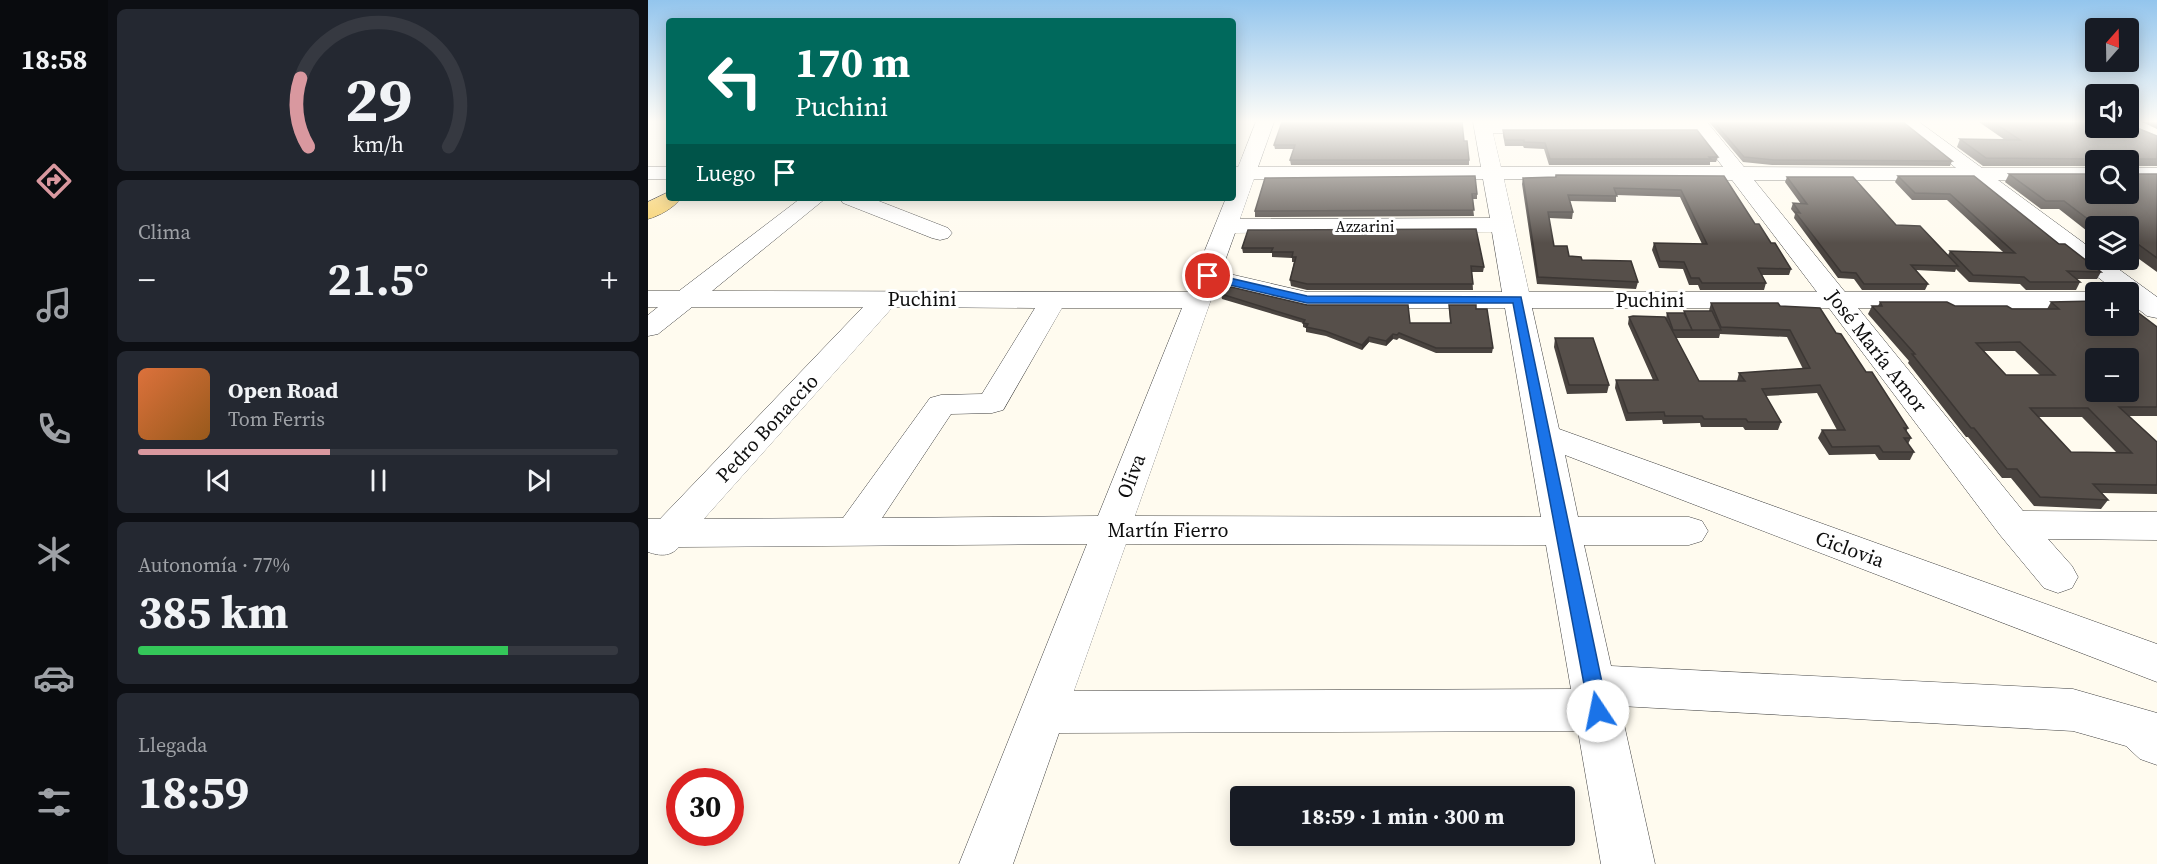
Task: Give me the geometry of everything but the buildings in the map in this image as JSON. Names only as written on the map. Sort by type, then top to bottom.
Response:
[{"type":"main road","points":[[648,195],[666,184]]},
{"type":"main road","points":[[648,212],[666,201]]},
{"type":"street","points":[[1490,162],[1628,864]]},
{"type":"street","name":"José María Amor","points":[[1730,162],[2013,525],[2058,577]]},
{"type":"street","points":[[1961,162],[2146,302]]},
{"type":"street","points":[[648,173],[666,173]]},
{"type":"street","points":[[1240,173],[2085,174]]},
{"type":"street","name":"Oliva","points":[[1236,188],[1240,173]]},
{"type":"street","points":[[2139,174],[2157,174]]},
{"type":"street","points":[[648,328],[811,201]]},
{"type":"street","points":[[858,201],[940,233]]},
{"type":"street","name":"Oliva","points":[[986,864],[1226,226],[1233,201]]},
{"type":"street","name":"Azzarini","points":[[1226,226],[1503,225]]},
{"type":"street","name":"Puchini","points":[[648,299],[1054,299],[1202,288],[1307,300],[2085,300]]},
{"type":"street","name":"Pedro Bonaccio","points":[[655,541],[886,299]]},
{"type":"street","points":[[853,532],[941,405],[992,403],[1054,299]]},
{"type":"street","name":"Ciclovia","points":[[1544,435],[2157,663]]},
{"type":"street","points":[[2013,525],[2157,526]]},
{"type":"street","name":"Martín Fierro","points":[[655,541],[853,532],[1562,529],[1689,531]]},
{"type":"street","points":[[1042,712],[1596,698],[2073,710],[2140,728],[2157,743]]},
{"type":"route","points":[[1208,276],[1307,300],[1517,300],[1598,711]]}]
